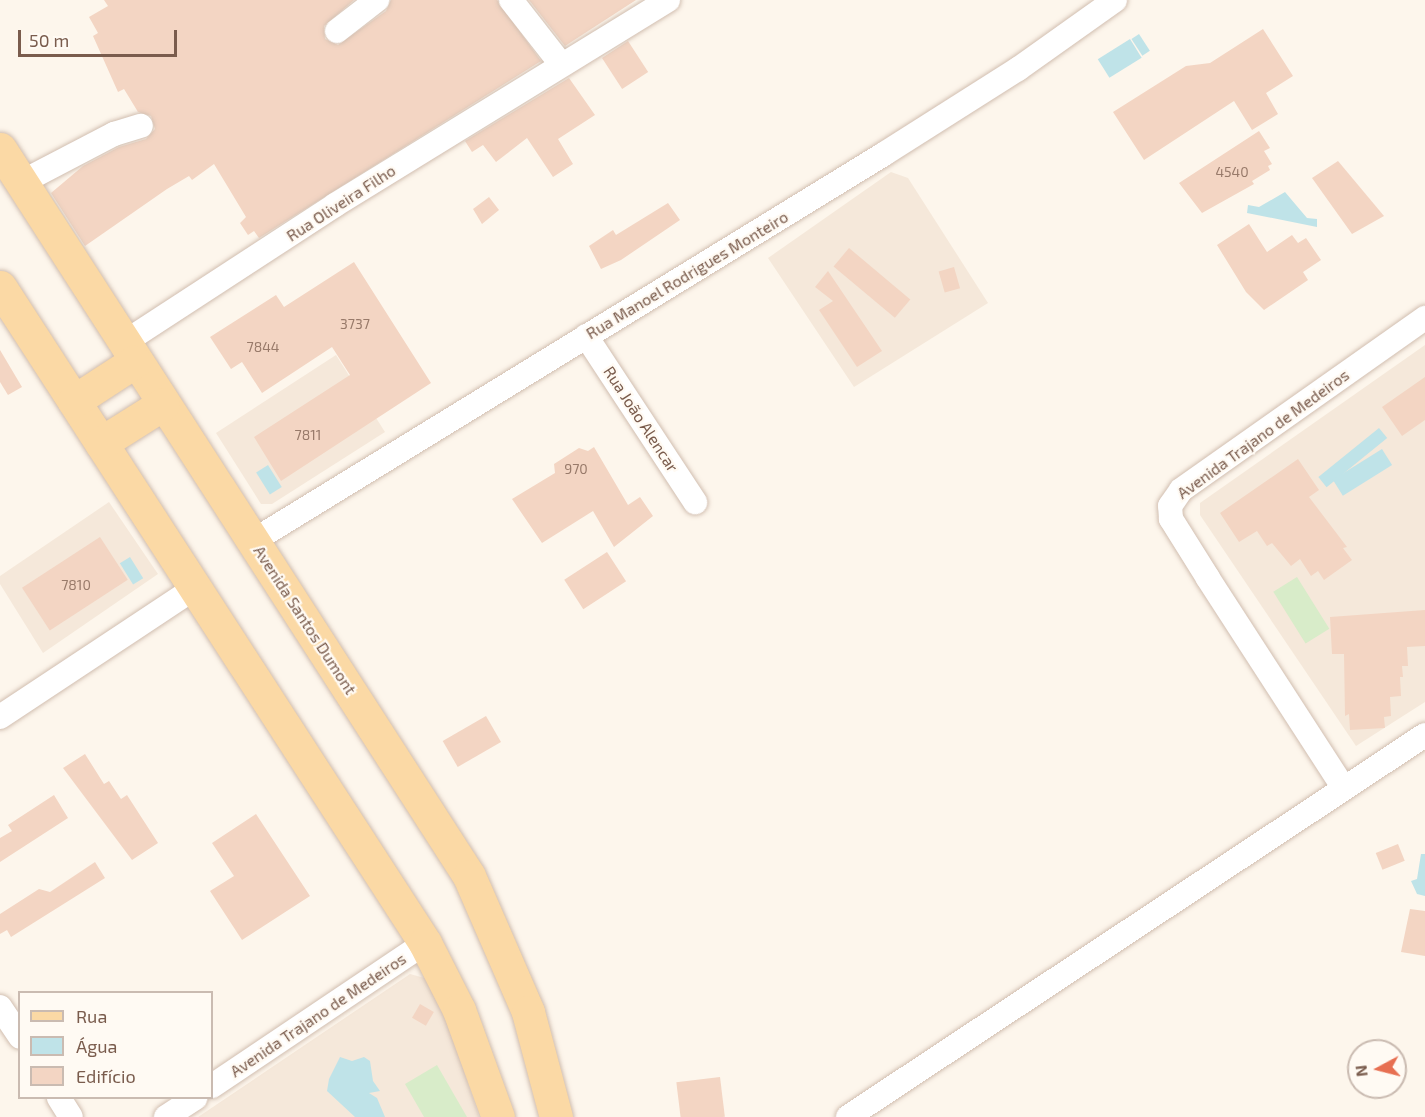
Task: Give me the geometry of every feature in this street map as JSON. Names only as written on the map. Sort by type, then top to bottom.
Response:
[{"type":"main road","name":"Avenida Santos Dumont","points":[[0,149],[128,353],[253,541],[469,876],[528,1012],[556,1117]]},
{"type":"main road","points":[[0,287],[424,943],[459,1010],[498,1117]]},
{"type":"main road","points":[[74,401],[128,353]]},
{"type":"main road","points":[[101,442],[163,404]]},
{"type":"street","points":[[337,31],[377,0]]},
{"type":"street","points":[[511,0],[561,64]]},
{"type":"street","name":"Rua Oliveira Filho","points":[[128,353],[561,64],[668,0]]},
{"type":"street","name":"Rua Manoel Rodrigues Monteiro","points":[[253,541],[884,154],[1018,69],[1115,0]]},
{"type":"street","points":[[22,182],[114,134],[141,126]]},
{"type":"street","name":"Avenida Trajano de Medeiros","points":[[1343,787],[1171,519],[1170,506],[1181,490],[1425,318]]},
{"type":"street","name":"Rua João Alencar","points":[[586,336],[695,502]]},
{"type":"street","points":[[0,717],[195,588]]},
{"type":"street","points":[[848,1117],[1023,1005],[1343,787],[1425,735]]},
{"type":"street","name":"Avenida Trajano de Medeiros","points":[[213,1085],[424,943]]},
{"type":"street","points":[[0,1007],[18,1034]]},
{"type":"street","points":[[60,1099],[72,1117]]},
{"type":"street","points":[[166,1117],[193,1099]]},
{"type":"shaded area","points":[[891,172],[908,178],[988,303],[854,387],[768,258]]},
{"type":"shaded area","points":[[1425,345],[1425,702],[1356,746],[1200,515],[1200,503]]},
{"type":"shaded area","points":[[336,355],[385,432],[272,504],[261,504],[216,433]]},
{"type":"shaded area","points":[[109,502],[158,574],[43,653],[0,584],[0,576]]},
{"type":"shaded area","points":[[410,974],[428,979],[439,996],[479,1117],[198,1117]]},
{"type":"green space","points":[[1297,577],[1329,629],[1306,644],[1273,592]]},
{"type":"green space","points":[[437,1065],[467,1117],[424,1117],[405,1084]]},
{"type":"water","points":[[1139,34],[1150,51],[1142,56],[1131,39]]},
{"type":"water","points":[[1130,39],[1142,58],[1109,78],[1098,59]]},
{"type":"water","points":[[1285,192],[1307,218],[1317,219],[1317,227],[1247,213],[1248,205],[1259,207]]},
{"type":"water","points":[[1379,428],[1387,438],[1327,487],[1318,477]]},
{"type":"water","points":[[1382,449],[1392,465],[1343,496],[1333,480]]},
{"type":"water","points":[[268,465],[282,487],[270,494],[256,472]]},
{"type":"water","points":[[130,557],[143,578],[133,585],[120,563]]},
{"type":"water","points":[[1421,854],[1425,854],[1425,896],[1417,894],[1411,881],[1417,879]]},
{"type":"water","points":[[340,1057],[352,1061],[364,1057],[370,1061],[373,1081],[380,1091],[369,1093],[377,1098],[385,1117],[355,1117],[327,1091],[329,1079]]},
{"type":"building","points":[[104,0],[354,0],[324,26],[325,39],[338,45],[386,11],[391,0],[497,0],[541,61],[259,238],[254,231],[248,235],[240,223],[246,217],[214,164],[192,180],[189,176],[167,189],[85,246],[51,193],[83,166],[119,147],[146,139],[155,129],[151,116],[138,112],[124,89],[118,92],[93,36],[98,33],[89,17],[108,6]]},
{"type":"building","points":[[529,0],[636,0],[565,46]]},
{"type":"building","points":[[1263,29],[1293,76],[1266,93],[1278,114],[1252,130],[1234,101],[1144,160],[1113,112],[1186,66],[1210,63]]},
{"type":"building","points":[[628,41],[648,72],[622,89],[602,58]]},
{"type":"building","points":[[569,78],[595,115],[558,139],[573,164],[553,177],[527,138],[496,162],[483,145],[472,152],[465,141]]},
{"type":"building","points":[[1259,131],[1270,148],[1264,151],[1272,164],[1268,166],[1270,170],[1252,181],[1254,184],[1202,213],[1179,183]]},
{"type":"building","points":[[1338,161],[1384,216],[1352,234],[1312,178]]},
{"type":"building","points":[[489,197],[499,210],[482,224],[473,209]]},
{"type":"building","points":[[668,203],[680,220],[621,260],[601,269],[589,246],[613,230],[616,235]]},
{"type":"building","points":[[1249,224],[1267,252],[1292,235],[1298,243],[1306,238],[1321,260],[1303,272],[1308,280],[1264,310],[1246,292],[1217,245]]},
{"type":"building","points":[[849,248],[910,299],[895,318],[834,266]]},
{"type":"building","points":[[354,262],[431,383],[281,481],[254,437],[350,375],[332,347],[262,393],[242,362],[231,369],[210,337],[276,295],[284,307]]},
{"type":"building","points":[[954,267],[960,288],[945,293],[939,271]]},
{"type":"building","points":[[828,271],[882,351],[857,367],[819,310],[833,301],[815,287]]},
{"type":"building","points":[[0,350],[22,387],[8,395],[0,382]]},
{"type":"building","points":[[1425,377],[1425,420],[1402,436],[1382,407]]},
{"type":"building","points":[[594,447],[628,505],[640,497],[653,516],[614,547],[593,511],[542,543],[512,499],[555,473],[554,464],[579,448],[588,451]]},
{"type":"building","points":[[1298,459],[1319,490],[1309,497],[1347,547],[1343,548],[1352,560],[1324,580],[1318,571],[1311,576],[1300,559],[1291,566],[1272,543],[1267,546],[1257,531],[1239,542],[1220,513]]},
{"type":"building","points":[[100,537],[128,580],[50,630],[22,588]]},
{"type":"building","points":[[607,552],[626,581],[583,609],[564,580]]},
{"type":"building","points":[[1425,610],[1425,646],[1407,647],[1408,666],[1402,666],[1403,677],[1400,677],[1401,696],[1390,697],[1391,716],[1384,717],[1385,728],[1350,730],[1349,714],[1345,716],[1344,654],[1332,654],[1330,617]]},
{"type":"building","points":[[486,716],[501,742],[458,767],[443,741]]},
{"type":"building","points":[[85,754],[104,784],[109,781],[121,799],[127,795],[158,843],[132,860],[63,768]]},
{"type":"building","points":[[54,795],[68,818],[0,862],[0,838],[12,831],[8,825]]},
{"type":"building","points":[[256,814],[310,896],[242,940],[210,891],[234,876],[212,843]]},
{"type":"building","points":[[1398,844],[1405,861],[1382,870],[1376,853]]},
{"type":"building","points":[[95,862],[105,878],[11,937],[7,930],[0,934],[0,914],[39,889],[50,892]]},
{"type":"building","points":[[1410,909],[1425,911],[1425,956],[1401,952]]},
{"type":"building","points":[[420,1004],[434,1012],[426,1026],[412,1018]]},
{"type":"building","points":[[720,1077],[725,1117],[681,1117],[676,1082]]}]
